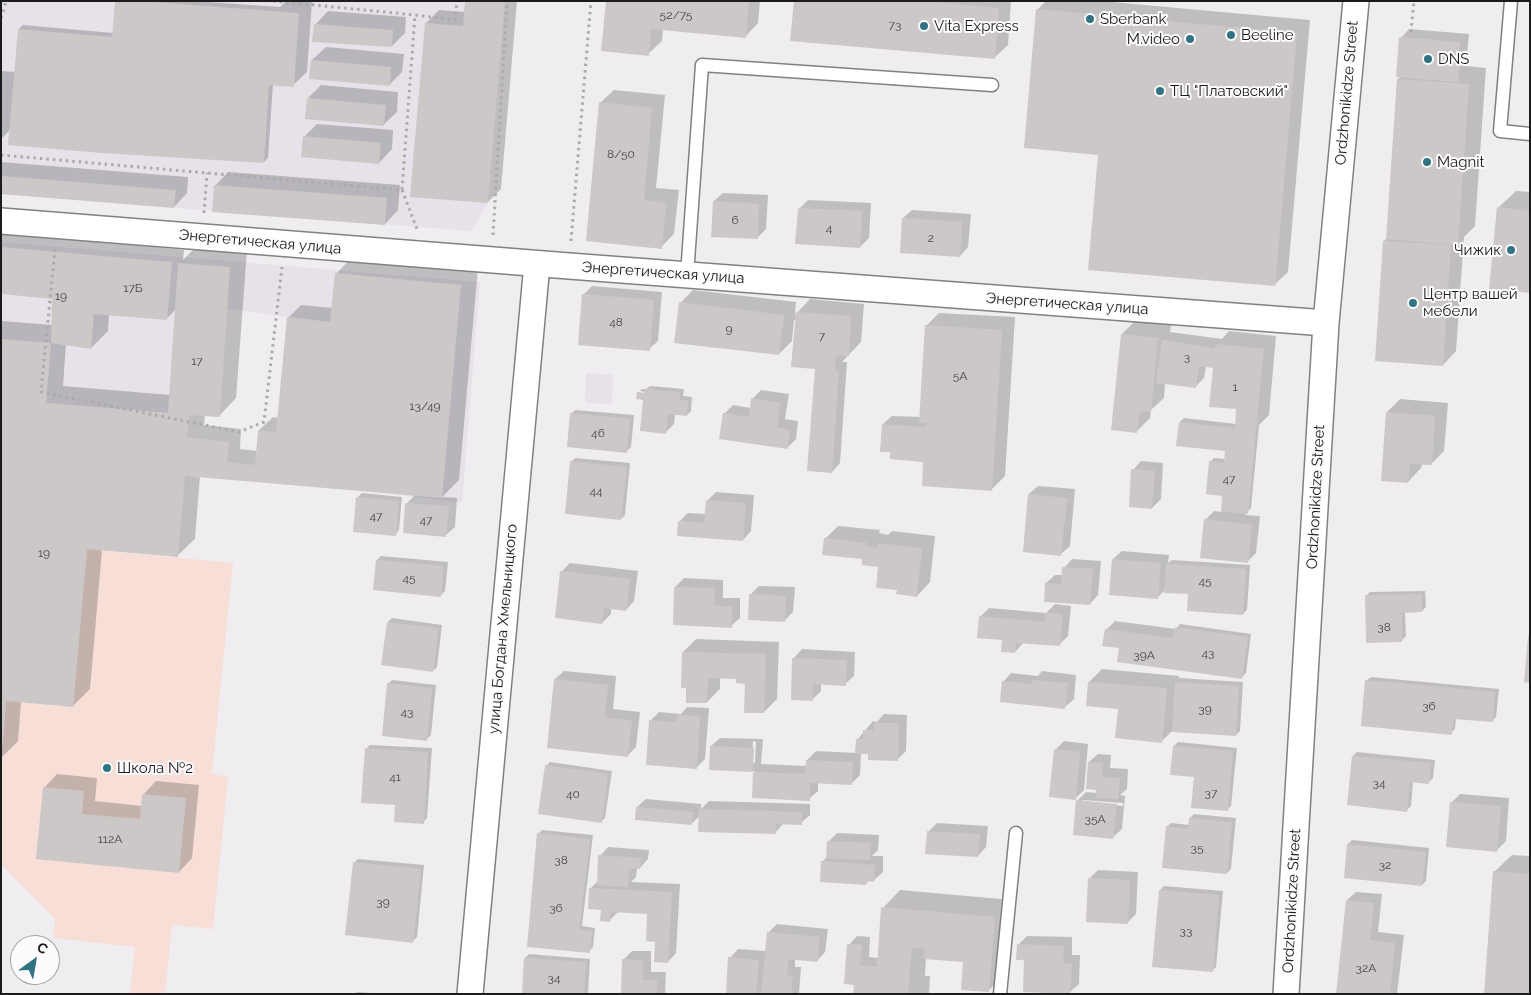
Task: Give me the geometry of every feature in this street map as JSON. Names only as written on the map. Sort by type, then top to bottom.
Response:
[{"type":"street","name":"Ordzhonikidze Street","points":[[1286,994],[1326,323],[1356,1]]},
{"type":"street","name":"Энергетическая улица","points":[[1,221],[537,264],[1326,323]]},
{"type":"street","name":"улица Богдана Хмельницкого","points":[[470,994],[537,264]]},
{"type":"lane","points":[[1511,1],[1500,131],[1530,134]]},
{"type":"lane","points":[[687,275],[702,65],[992,85]]},
{"type":"lane","points":[[1000,994],[1016,833]]},
{"type":"path","points":[[1,18],[6,1]]},
{"type":"path","points":[[274,1],[455,20],[457,1]]},
{"type":"path","points":[[491,260],[507,1]]},
{"type":"path","points":[[569,266],[591,1]]},
{"type":"path","points":[[1411,32],[1414,1]]},
{"type":"path","points":[[415,15],[402,190],[426,255]]},
{"type":"path","points":[[1,155],[402,190]]},
{"type":"path","points":[[203,237],[207,173]]},
{"type":"path","points":[[58,225],[41,392],[239,432],[264,422],[285,244]]},
{"type":"shaded area","points":[[1,1],[505,1],[488,203],[471,231],[1,194]]},
{"type":"shaded area","points":[[1,242],[480,282],[462,503],[392,494],[330,322],[227,309],[220,417],[46,403],[51,343],[1,339]]},
{"type":"shaded area","points":[[586,373],[613,375],[612,404],[585,403]]},
{"type":"shaded area","name":"Школа №2","points":[[87,549],[233,563],[212,774],[228,777],[213,929],[172,925],[165,994],[130,994],[135,947],[60,939],[60,935],[53,935],[55,919],[1,864],[1,760],[6,701],[73,707]]},
{"type":"building","points":[[115,1],[140,1],[299,13],[294,87],[269,85],[264,163],[8,145],[18,29],[112,37]]},
{"type":"building","points":[[465,1],[505,1],[488,203],[410,197],[425,23],[463,26]]},
{"type":"building","points":[[606,1],[749,1],[746,38],[651,29],[649,56],[601,51]]},
{"type":"building","points":[[794,1],[925,1],[999,8],[995,59],[790,41]]},
{"type":"building","name":"ТЦ \"Платовский\"","points":[[1036,9],[1297,33],[1275,286],[1088,270],[1098,155],[1024,148]]},
{"type":"building","points":[[314,24],[393,30],[392,47],[312,42]]},
{"type":"building","name":"DNS","points":[[1399,37],[1460,42],[1458,82],[1396,77]]},
{"type":"building","points":[[311,60],[391,67],[390,86],[309,79]]},
{"type":"building","name":"Magnit","points":[[1397,79],[1469,84],[1458,245],[1386,239]]},
{"type":"building","points":[[307,98],[386,105],[384,126],[305,119]]},
{"type":"building","points":[[599,102],[652,108],[644,200],[666,203],[662,249],[586,241]]},
{"type":"building","points":[[303,136],[381,143],[379,164],[301,157]]},
{"type":"building","points":[[1,176],[176,190],[174,208],[1,194]]},
{"type":"building","points":[[214,185],[387,198],[385,225],[212,212]]},
{"type":"building","points":[[713,201],[759,204],[758,239],[711,237]]},
{"type":"building","name":"Чижик","points":[[1497,207],[1530,211],[1530,293],[1489,289]]},
{"type":"building","points":[[798,208],[862,211],[860,248],[795,244]]},
{"type":"building","points":[[902,218],[962,222],[960,257],[900,253]]},
{"type":"building","name":"Центр вашей мебели","points":[[1383,241],[1451,245],[1443,366],[1375,361]]},
{"type":"building","points":[[1,247],[172,262],[167,320],[94,314],[91,349],[51,343],[52,299],[1,294]]},
{"type":"building","points":[[178,263],[230,267],[220,417],[189,415],[187,437],[229,442],[227,462],[255,465],[258,430],[276,432],[287,317],[330,322],[335,273],[461,285],[442,498],[185,476],[178,557],[87,549],[73,707],[6,701],[3,743],[1,743],[1,339],[51,343],[46,403],[168,413]]},
{"type":"building","points":[[582,294],[654,300],[650,351],[578,345]]},
{"type":"building","points":[[679,302],[784,315],[779,355],[674,343]]},
{"type":"building","points":[[796,312],[851,316],[849,356],[836,355],[835,371],[839,371],[832,473],[807,471],[815,369],[791,367]]},
{"type":"building","points":[[925,325],[1002,330],[992,491],[922,486],[923,462],[890,459],[890,452],[880,452],[882,424],[925,427],[926,423],[919,423]]},
{"type":"building","points":[[1121,334],[1158,338],[1151,412],[1140,411],[1137,433],[1111,430]]},
{"type":"building","points":[[1162,340],[1215,348],[1215,344],[1264,349],[1248,514],[1221,511],[1222,496],[1206,494],[1209,461],[1224,463],[1225,451],[1176,446],[1179,422],[1235,428],[1236,409],[1209,407],[1213,368],[1199,366],[1196,388],[1156,383]]},
{"type":"building","points":[[645,389],[680,392],[680,400],[688,401],[687,416],[668,414],[666,434],[640,431],[643,400],[636,399],[637,392],[644,393]]},
{"type":"building","points":[[751,398],[780,403],[777,428],[790,430],[788,449],[719,439],[723,413],[749,417]]},
{"type":"building","points":[[1386,412],[1435,416],[1432,465],[1410,464],[1408,483],[1381,481]]},
{"type":"building","points":[[570,413],[630,419],[627,453],[567,447]]},
{"type":"building","points":[[570,461],[627,467],[621,520],[565,514]]},
{"type":"building","points":[[1131,469],[1155,471],[1152,509],[1129,507]]},
{"type":"building","points":[[1028,494],[1067,498],[1061,556],[1023,552]]},
{"type":"building","points":[[356,497],[399,501],[396,536],[353,532]]},
{"type":"building","points":[[706,500],[746,503],[743,541],[677,536],[678,521],[704,523]]},
{"type":"building","points":[[405,503],[449,506],[446,537],[403,533]]},
{"type":"building","points":[[1204,519],[1252,525],[1248,563],[1200,558]]},
{"type":"building","points":[[824,538],[867,543],[867,546],[877,548],[878,543],[922,548],[917,597],[896,594],[897,590],[876,588],[878,567],[862,565],[862,559],[822,555]]},
{"type":"building","points":[[1112,559],[1161,563],[1158,599],[1109,595]]},
{"type":"building","points":[[376,560],[444,566],[441,597],[373,590]]},
{"type":"building","points":[[1166,564],[1246,569],[1243,615],[1187,611],[1188,594],[1164,593]]},
{"type":"building","points":[[1062,567],[1093,569],[1090,605],[1044,602],[1045,583],[1061,584]]},
{"type":"building","points":[[560,571],[630,579],[626,611],[604,608],[602,624],[555,618]]},
{"type":"building","points":[[674,587],[715,588],[714,606],[732,606],[732,628],[673,625]]},
{"type":"building","points":[[749,594],[786,596],[785,622],[748,620]]},
{"type":"building","points":[[1422,594],[1422,612],[1402,613],[1402,642],[1366,643],[1365,595]]},
{"type":"building","points":[[1045,613],[1063,614],[1060,646],[1016,643],[1015,653],[1001,652],[1002,640],[977,638],[979,616],[1045,622]]},
{"type":"building","points":[[387,622],[439,628],[433,672],[381,665]]},
{"type":"building","points":[[1175,627],[1248,637],[1242,679],[1117,662],[1119,648],[1102,646],[1105,629],[1173,638]]},
{"type":"building","points":[[1528,636],[1530,636],[1530,683],[1524,682]]},
{"type":"building","points":[[682,652],[766,654],[764,713],[744,713],[745,684],[736,683],[736,679],[708,678],[707,703],[686,703],[686,688],[681,688]]},
{"type":"building","points":[[792,658],[847,660],[846,686],[813,684],[813,701],[791,700]]},
{"type":"building","points":[[554,679],[608,685],[605,717],[632,721],[628,757],[547,748]]},
{"type":"building","points":[[1032,680],[1068,683],[1065,709],[1000,702],[1002,681],[1032,684]]},
{"type":"building","points":[[1365,680],[1495,692],[1493,722],[1453,719],[1452,735],[1361,726]]},
{"type":"building","points":[[1088,682],[1167,688],[1162,743],[1115,738],[1118,709],[1086,706]]},
{"type":"building","points":[[1175,682],[1239,686],[1236,736],[1172,732]]},
{"type":"building","points":[[387,683],[432,688],[427,741],[382,736]]},
{"type":"building","points":[[677,715],[700,716],[697,769],[646,765],[649,720],[677,722]]},
{"type":"building","points":[[874,723],[899,723],[898,761],[868,760],[868,754],[855,754],[856,739],[863,739],[863,730],[874,730]]},
{"type":"building","points":[[710,746],[754,748],[753,772],[709,770]]},
{"type":"building","points":[[1173,746],[1233,751],[1228,811],[1191,808],[1194,777],[1170,775]]},
{"type":"building","points":[[365,748],[428,752],[424,824],[394,822],[395,805],[361,803]]},
{"type":"building","points":[[1054,749],[1080,752],[1076,800],[1049,797]]},
{"type":"building","points":[[1352,756],[1431,763],[1429,784],[1410,782],[1407,812],[1347,805]]},
{"type":"building","points":[[806,760],[853,762],[852,785],[810,783],[810,801],[752,798],[753,772],[805,774]]},
{"type":"building","points":[[1088,762],[1103,763],[1102,777],[1120,778],[1118,799],[1096,798],[1096,790],[1086,789]]},
{"type":"building","points":[[545,765],[608,774],[602,823],[538,814]]},
{"type":"building","points":[[43,787],[84,791],[82,814],[140,819],[142,794],[186,798],[179,873],[36,859]]},
{"type":"building","points":[[1076,800],[1117,804],[1113,839],[1073,835]]},
{"type":"building","points":[[1450,802],[1501,806],[1497,852],[1446,847]]},
{"type":"building","points":[[636,807],[693,812],[692,825],[635,820]]},
{"type":"building","points":[[699,809],[802,812],[802,825],[776,824],[776,834],[698,832]]},
{"type":"building","points":[[1189,818],[1232,822],[1227,874],[1162,868],[1166,826],[1188,829]]},
{"type":"building","points":[[927,831],[980,834],[978,857],[925,854]]},
{"type":"building","points":[[537,833],[590,839],[579,930],[592,931],[590,953],[527,947]]},
{"type":"building","points":[[827,841],[871,843],[870,860],[826,858]]},
{"type":"building","points":[[1347,844],[1426,852],[1422,886],[1344,878]]},
{"type":"building","points":[[598,855],[641,858],[640,869],[629,869],[628,887],[597,885]]},
{"type":"building","points":[[821,861],[875,865],[874,882],[866,881],[866,885],[820,882]]},
{"type":"building","points":[[353,862],[421,869],[413,943],[345,935]]},
{"type":"building","points":[[1493,871],[1530,874],[1530,994],[1484,994]]},
{"type":"building","points":[[1088,878],[1130,880],[1128,924],[1086,922]]},
{"type":"building","points":[[589,888],[672,892],[668,963],[654,962],[655,942],[646,941],[647,914],[611,912],[610,922],[600,921],[601,910],[588,909]]},
{"type":"building","points":[[1159,890],[1219,895],[1213,972],[1152,967]]},
{"type":"building","points":[[1346,900],[1374,903],[1370,940],[1395,943],[1390,994],[1336,994]]},
{"type":"building","points":[[881,907],[995,917],[989,992],[961,990],[963,962],[924,959],[925,949],[912,947],[908,994],[853,994],[854,985],[844,984],[847,944],[862,945],[860,965],[877,967]]},
{"type":"building","points":[[767,932],[820,937],[817,962],[788,959],[787,975],[793,976],[791,994],[761,994]]},
{"type":"building","points":[[1017,944],[1064,946],[1063,963],[1072,964],[1070,994],[1023,992],[1024,960],[1016,960]]},
{"type":"building","points":[[728,957],[759,960],[756,994],[726,994]]},
{"type":"building","points":[[524,958],[586,962],[584,994],[522,994]]},
{"type":"building","points":[[622,959],[643,960],[643,980],[657,980],[657,994],[621,994]]},
{"type":"place","name":"Sberbank","points":[[1090,19]]},
{"type":"place","name":"Vita Express","points":[[924,26]]},
{"type":"place","name":"Beeline","points":[[1231,35]]},
{"type":"place","name":"M.video","points":[[1190,39]]},
{"type":"place","name":"DNS","points":[[1428,59]]},
{"type":"place","name":"ТЦ \"Платовский\"","points":[[1160,91]]},
{"type":"place","name":"Magnit","points":[[1427,162]]},
{"type":"place","name":"Чижик","points":[[1511,250]]},
{"type":"place","name":"Центр вашей мебели","points":[[1413,303]]},
{"type":"place","name":"Школа №2","points":[[107,768]]}]
